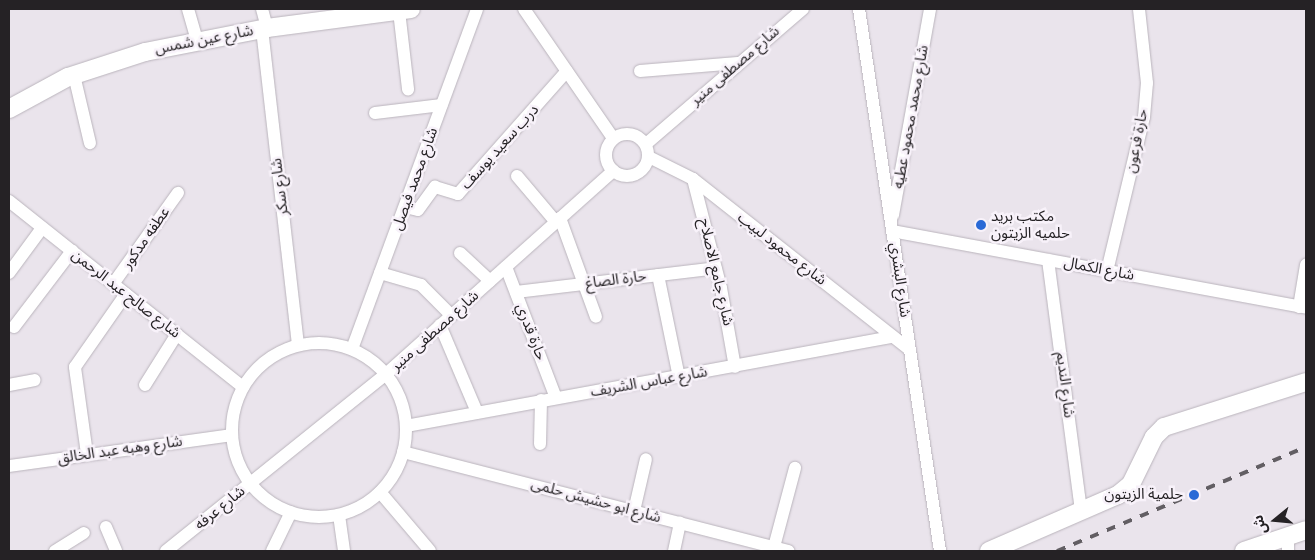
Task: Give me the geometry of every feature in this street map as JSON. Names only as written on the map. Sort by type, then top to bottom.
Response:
[{"type":"street","points":[[188,9],[198,41]]},
{"type":"street","name":"شارع سكر","points":[[262,9],[298,345]]},
{"type":"street","points":[[405,9],[408,89]]},
{"type":"street","name":"شارع عين شمس","points":[[9,109],[74,75],[145,52],[264,29],[405,9]]},
{"type":"street","name":"شارع محمد فيصل","points":[[352,349],[477,9]]},
{"type":"street","points":[[524,9],[613,138]]},
{"type":"street","name":"شارع مصطفى منير","points":[[646,144],[803,9]]},
{"type":"street","name":"شارع البشري","points":[[859,9],[940,551]]},
{"type":"street","name":"شارع محمد محمود عطيه","points":[[892,228],[930,9]]},
{"type":"street","name":"حارة فرعون","points":[[1107,271],[1144,117],[1146,83],[1138,9]]},
{"type":"street","points":[[640,72],[738,63]]},
{"type":"street","name":"درب سعيد يوسف","points":[[405,207],[418,210],[435,187],[458,194],[567,71]]},
{"type":"street","points":[[74,75],[90,143]]},
{"type":"street","points":[[375,113],[442,106]]},
{"type":"street","points":[[631,134],[646,144],[649,157],[643,169],[632,176],[613,171],[606,154],[613,138],[631,134]]},
{"type":"street","name":"شارع محمود لبيب","points":[[649,157],[693,179],[910,350]]},
{"type":"street","name":"شارع مصطفى منير","points":[[251,483],[386,374],[613,171]]},
{"type":"street","points":[[517,176],[558,220],[596,317]]},
{"type":"street","name":"شارع جامع الاصلاح","points":[[693,179],[716,268],[735,367]]},
{"type":"street","name":"عطفه مدكور","points":[[113,284],[178,193]]},
{"type":"street","name":"شارع صالح عبد الرحمن","points":[[10,205],[72,251],[243,386]]},
{"type":"street","points":[[9,273],[42,228]]},
{"type":"street","name":"شارع الكمال","points":[[892,228],[1048,260],[1303,307]]},
{"type":"street","points":[[14,327],[72,251]]},
{"type":"street","points":[[460,253],[490,281]]},
{"type":"street","name":"شارع النديم","points":[[1048,260],[1081,511]]},
{"type":"street","points":[[1303,307],[1306,266]]},
{"type":"street","name":"حارة قدري","points":[[506,267],[556,398]]},
{"type":"street","name":"حارة الصاغ","points":[[516,292],[716,268]]},
{"type":"street","points":[[380,273],[421,285],[451,315]]},
{"type":"street","points":[[658,275],[679,376]]},
{"type":"street","points":[[86,454],[74,372],[76,362],[126,294]]},
{"type":"street","points":[[440,325],[476,412]]},
{"type":"street","points":[[146,385],[177,334]]},
{"type":"street","name":"شارع عباس الشريف","points":[[406,426],[892,337]]},
{"type":"street","points":[[316,342],[352,349],[386,374],[400,398],[406,426],[403,452],[394,473],[380,492],[339,514],[314,517],[291,512],[262,496],[251,483],[238,460],[232,435],[233,418],[243,386],[264,363],[298,345],[316,342]]},
{"type":"street","points":[[9,385],[35,380]]},
{"type":"street","points":[[989,551],[1118,495],[1131,484],[1154,438],[1164,427],[1306,382]]},
{"type":"street","points":[[540,444],[541,400]]},
{"type":"street","name":"شارع وهبه عبد الخالق","points":[[9,466],[232,435]]},
{"type":"street","name":"شارع ابو حشيش حلمى","points":[[403,452],[789,551]]},
{"type":"street","points":[[634,511],[646,459]]},
{"type":"street","points":[[774,547],[795,468]]},
{"type":"street","name":"شارع عرفه","points":[[166,551],[251,483]]},
{"type":"street","points":[[380,492],[430,551]]},
{"type":"street","points":[[272,551],[291,512]]},
{"type":"street","points":[[339,514],[344,551]]},
{"type":"street","points":[[674,551],[680,523]]},
{"type":"street","points":[[106,527],[116,551]]},
{"type":"street","points":[[1244,551],[1288,544],[1306,530]]},
{"type":"street","points":[[56,551],[84,532]]},
{"type":"railway","points":[[1057,551],[1306,447]]},
{"type":"place","name":"مكتب بريد حلميه الزيتون","points":[[981,225]]},
{"type":"place","name":"حلمية الزيتون","points":[[1194,495]]}]
